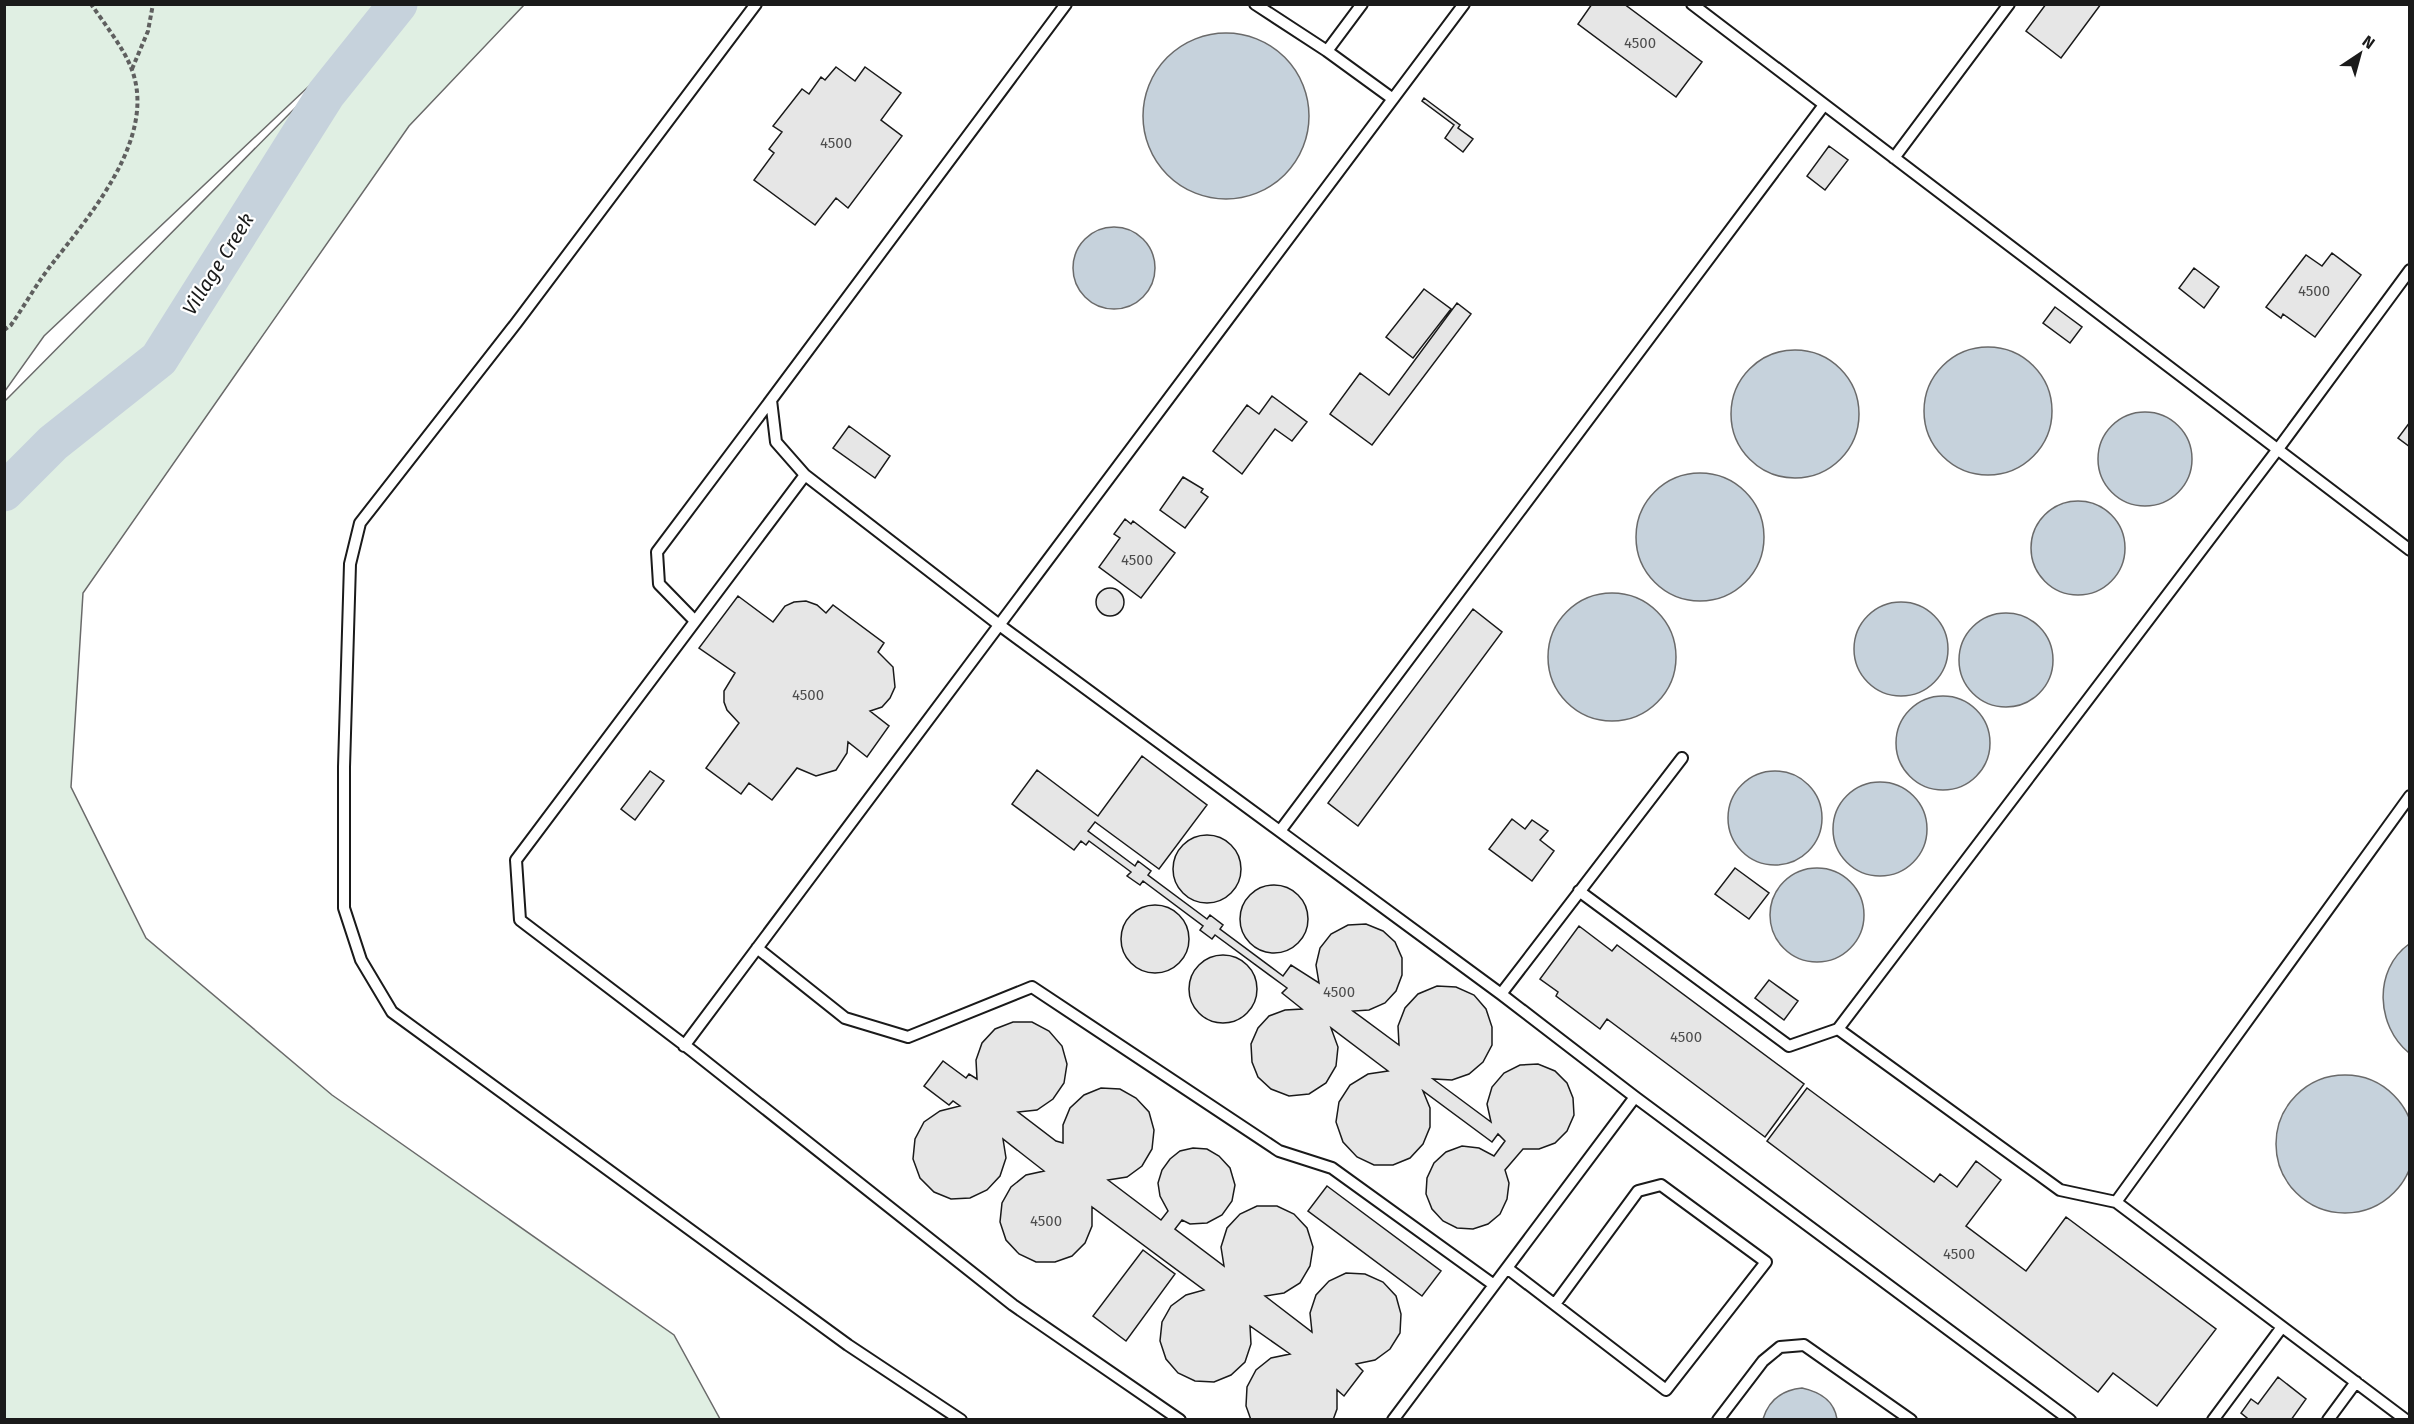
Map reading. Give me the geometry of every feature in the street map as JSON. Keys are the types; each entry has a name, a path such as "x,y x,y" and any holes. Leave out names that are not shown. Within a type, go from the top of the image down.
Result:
{"lane":[{"path":"756,4 517,322 360,524 350,564 344,767 344,908 361,960 392,1012 848,1345 961,1419"},
{"path":"695,621 659,584 657,552 1066,4"},
{"path":"1255,4 1328,51 1393,99"},
{"path":"1328,51 1362,4"},
{"path":"684,1046 1464,4"},
{"path":"1692,4 2409,550"},
{"path":"1894,158 2009,4"},
{"path":"1280,831 1824,105"},
{"path":"1579,891 1789,1046 1838,1029 2278,449 2409,270"},
{"path":"771,400 776,442 806,475 998,624 1501,994 1635,1098 2070,1419"},
{"path":"806,475 516,860 520,920 1013,1305 1179,1419"},
{"path":"1501,994 1682,758"},
{"path":"2116,1202 2409,796"},
{"path":"757,948 846,1018 908,1037 1032,987 1279,1151 1332,1168 1494,1286"},
{"path":"1838,1029 2060,1190 2116,1202 2406,1419"},
{"path":"1393,1419 1635,1098"},
{"path":"1507,1268 1666,1390 1766,1262 1661,1185 1638,1191 1555,1304"},
{"path":"2213,1419 2282,1327"},
{"path":"1718,1419 1763,1361 1780,1347 1804,1345 1911,1419"},
{"path":"2328,1419 2356,1382"}],"path":[{"path":"4,330 11,325 50,266 93,211 134,136 138,100 132,70 91,4"},
{"path":"132,70 148,31 153,4"}],"green space":[{"path":"5,4 395,5 44,336 5,391"},
{"path":"397,5 524,5 409,126 83,593 71,787 146,938 332,1095 674,1335 720,1419 5,1419 5,401"}],"shaded area":[{"path":"1226,33 1258,39 1285,57 1303,84 1309,116 1303,148 1285,175 1258,193 1226,199 1194,193 1167,175 1149,148 1143,116 1149,84 1167,57 1194,39"},
{"path":"1114,227 1130,230 1143,239 1152,252 1155,268 1152,284 1143,297 1130,306 1114,309 1098,306 1085,297 1076,284 1073,268 1076,252 1085,239 1098,230"},
{"path":"1988,347 2012,352 2033,366 2047,387 2052,411 2047,435 2033,456 2012,470 1988,475 1964,470 1943,456 1929,435 1924,411 1929,387 1943,366 1964,352"},
{"path":"1795,350 1819,355 1840,369 1854,390 1859,414 1854,438 1840,459 1819,473 1795,478 1771,473 1750,459 1736,438 1731,414 1736,390 1750,369 1771,355"},
{"path":"2145,412 2163,416 2178,426 2188,441 2192,459 2188,477 2178,492 2163,502 2145,506 2127,502 2112,492 2102,477 2098,459 2102,441 2112,426 2127,416"},
{"path":"1700,473 1724,478 1745,492 1759,513 1764,537 1759,561 1745,582 1724,596 1700,601 1676,596 1655,582 1641,561 1636,537 1641,513 1655,492 1676,478"},
{"path":"2078,501 2096,505 2111,515 2121,530 2125,548 2121,566 2111,581 2096,591 2078,595 2060,591 2045,581 2035,566 2031,548 2035,530 2045,515 2060,505"},
{"path":"1612,593 1636,598 1657,612 1671,633 1676,657 1671,681 1657,702 1636,716 1612,721 1588,716 1567,702 1553,681 1548,657 1553,633 1567,612 1588,598"},
{"path":"1901,602 1919,606 1934,616 1944,631 1948,649 1944,667 1934,682 1919,692 1901,696 1883,692 1868,682 1858,667 1854,649 1858,631 1868,616 1883,606"},
{"path":"2006,613 2024,617 2039,627 2049,642 2053,660 2049,678 2039,693 2024,703 2006,707 1988,703 1973,693 1963,678 1959,660 1963,642 1973,627 1988,617"},
{"path":"1943,696 1961,700 1976,710 1986,725 1990,743 1986,761 1976,776 1961,786 1943,790 1925,786 1910,776 1900,761 1896,743 1900,725 1910,710 1925,700"},
{"path":"1775,771 1793,775 1808,785 1818,800 1822,818 1818,836 1808,851 1793,861 1775,865 1757,861 1742,851 1732,836 1728,818 1732,800 1742,785 1757,775"},
{"path":"1880,782 1898,786 1913,796 1923,811 1927,829 1923,847 1913,862 1898,872 1880,876 1862,872 1847,862 1837,847 1833,829 1837,811 1847,796 1862,786"},
{"path":"1817,868 1835,872 1850,882 1860,897 1864,915 1860,933 1850,948 1835,958 1817,962 1799,958 1784,948 1774,933 1770,915 1774,897 1784,882 1799,872"},
{"path":"2409,944 2409,1053 2398,1042 2390,1028 2383,998 2384,983 2389,968 2397,955"},
{"path":"2345,1075 2371,1081 2383,1087 2393,1096 2402,1106 2408,1118 2414,1144 2408,1170 2402,1182 2393,1192 2383,1201 2371,1207 2345,1213 2319,1207 2307,1201 2297,1192 2288,1182 2282,1170 2276,1144 2282,1118 2288,1106 2297,1096 2307,1087 2319,1081"},
{"path":"1802,1388 1825,1398 1833,1407 1837,1419 1763,1419 1769,1406 1782,1393"}],"building":[{"path":"1592,4 1624,4 1702,62 1676,97 1578,24"},
{"path":"2046,4 2101,4 2061,58 2026,31"},
{"path":"836,67 855,81 865,67 901,93 881,120 902,136 848,208 836,198 815,225 754,180 774,153 769,149 782,132 773,126 802,89 809,94 821,77 825,80"},
{"path":"1424,98 1460,125 1458,128 1473,139 1463,152 1445,138 1454,125 1422,101"},
{"path":"1829,146 1848,160 1825,190 1807,176"},
{"path":"2332,253 2361,275 2315,337 2283,314 2281,318 2266,307 2306,255 2322,266"},
{"path":"2194,268 2219,287 2204,308 2179,288"},
{"path":"1424,289 1451,309 1413,358 1386,337"},
{"path":"1457,303 1471,314 1372,445 1330,414 1360,373 1389,395"},
{"path":"2055,307 2082,327 2070,343 2043,323"},
{"path":"1272,396 1307,422 1292,441 1275,429 1242,474 1213,451 1247,405 1259,414"},
{"path":"2410,422 2410,447 2398,438"},
{"path":"849,426 890,456 875,478 833,448"},
{"path":"1183,477 1203,489 1201,492 1208,497 1185,528 1160,510"},
{"path":"1125,519 1131,524 1133,521 1175,553 1141,598 1099,567 1120,538 1114,534"},
{"path":"1110,588 1120,592 1124,602 1120,612 1110,616 1100,612 1096,602 1100,592"},
{"path":"738,596 773,622 785,606 794,602 806,601 817,605 826,613 833,605 884,643 878,652 893,667 895,687 890,698 882,707 870,711 889,726 867,757 848,742 847,753 836,770 816,776 797,768 772,800 749,783 741,794 706,768 739,723 727,710 724,702 724,691 735,673 699,648"},
{"path":"1473,609 1502,632 1358,826 1328,803"},
{"path":"1142,756 1207,805 1159,869 1095,822 1088,831 1135,866 1138,861 1151,871 1148,875 1207,919 1210,915 1223,925 1220,929 1283,976 1291,965 1319,983 1316,965 1320,948 1331,934 1348,925 1366,924 1383,931 1395,942 1402,958 1402,975 1396,991 1385,1003 1369,1010 1353,1011 1399,1045 1398,1026 1405,1008 1418,994 1437,986 1456,987 1474,995 1486,1009 1492,1027 1492,1045 1483,1062 1469,1074 1452,1080 1433,1079 1491,1122 1487,1104 1492,1087 1504,1073 1520,1065 1538,1064 1555,1071 1567,1083 1573,1098 1574,1115 1567,1131 1555,1143 1539,1149 1523,1149 1505,1170 1509,1183 1507,1199 1500,1214 1488,1224 1473,1229 1457,1228 1443,1221 1432,1209 1426,1194 1427,1178 1434,1163 1446,1152 1462,1146 1479,1148 1494,1156 1505,1141 1498,1134 1492,1142 1423,1091 1430,1108 1430,1127 1423,1144 1410,1158 1393,1165 1374,1165 1357,1157 1343,1142 1336,1122 1339,1102 1350,1085 1368,1074 1388,1071 1331,1028 1338,1047 1336,1066 1326,1083 1309,1094 1289,1096 1271,1089 1258,1077 1252,1062 1251,1044 1258,1028 1269,1016 1285,1010 1302,1009 1282,993 1287,988 1215,935 1212,939 1200,930 1203,926 1143,881 1140,885 1127,876 1131,872 1089,841 1086,845 1081,841 1074,850 1012,804 1037,770 1098,816"},
{"path":"650,771 664,781 635,820 621,809"},
{"path":"1512,819 1525,829 1532,820 1548,831 1540,840 1554,851 1532,881 1489,849"},
{"path":"1214,835 1226,841 1235,850 1241,862 1239,882 1231,893 1214,903 1200,903 1183,893 1175,882 1173,862 1183,845 1194,837"},
{"path":"1735,868 1769,893 1749,919 1715,894"},
{"path":"1281,885 1293,891 1302,900 1308,912 1306,932 1298,943 1281,953 1267,953 1250,943 1242,932 1240,912 1250,895 1261,887"},
{"path":"1148,905 1162,905 1174,910 1184,920 1189,939 1184,958 1174,968 1162,973 1148,973 1136,968 1126,958 1121,946 1121,932 1126,920 1136,910"},
{"path":"1579,926 1612,951 1617,945 1804,1084 1765,1137 1607,1019 1600,1029 1556,996 1558,992 1540,979"},
{"path":"1230,955 1242,961 1251,970 1257,982 1255,1002 1247,1013 1230,1023 1216,1023 1199,1013 1191,1002 1189,982 1199,965 1210,957"},
{"path":"1769,980 1798,1001 1784,1020 1755,998"},
{"path":"1013,1022 1032,1022 1049,1031 1062,1046 1067,1064 1064,1083 1053,1099 1037,1110 1018,1112 1056,1141 1063,1143 1063,1125 1070,1108 1084,1095 1101,1088 1120,1089 1136,1098 1149,1112 1154,1130 1152,1149 1142,1166 1127,1177 1108,1180 1161,1220 1168,1211 1160,1196 1158,1183 1162,1170 1180,1151 1193,1148 1207,1149 1219,1156 1230,1168 1235,1185 1232,1201 1222,1215 1207,1223 1190,1224 1182,1220 1175,1229 1224,1266 1221,1247 1227,1228 1240,1214 1257,1206 1277,1206 1294,1214 1307,1228 1313,1247 1310,1266 1300,1283 1284,1293 1265,1296 1312,1332 1310,1313 1316,1295 1329,1281 1346,1273 1365,1274 1383,1282 1396,1296 1401,1314 1400,1333 1390,1349 1375,1360 1356,1364 1363,1371 1344,1396 1337,1390 1337,1409 1333,1420 1251,1420 1246,1406 1247,1387 1256,1370 1271,1358 1290,1354 1250,1326 1251,1344 1245,1362 1231,1375 1214,1382 1195,1381 1178,1373 1166,1359 1160,1341 1162,1322 1171,1306 1186,1295 1204,1290 1092,1207 1092,1226 1085,1243 1072,1256 1055,1262 1036,1262 1019,1254 1006,1240 1000,1222 1002,1203 1011,1187 1026,1175 1044,1171 1003,1139 1006,1158 1000,1176 987,1190 970,1198 951,1199 934,1192 920,1178 913,1159 915,1139 924,1122 940,1111 960,1106 953,1101 949,1105 924,1086 943,1061 966,1078 969,1074 977,1079 976,1060 982,1043 995,1029"},
{"path":"1807,1088 1934,1182 1940,1174 1957,1187 1976,1161 2001,1180 1966,1226 2026,1271 2066,1217 2216,1329 2157,1406 2113,1373 2098,1392 1767,1141"},
{"path":"1327,1186 1441,1271 1422,1296 1308,1211"},
{"path":"1143,1250 1175,1274 1126,1341 1093,1316"},
{"path":"2278,1377 2306,1399 2291,1420 2246,1420 2247,1418 2241,1413 2251,1399 2258,1404"}],"waterway":[{"name":"Village Creek","path":"4,492 53,443 159,359 326,94 398,4"}]}
